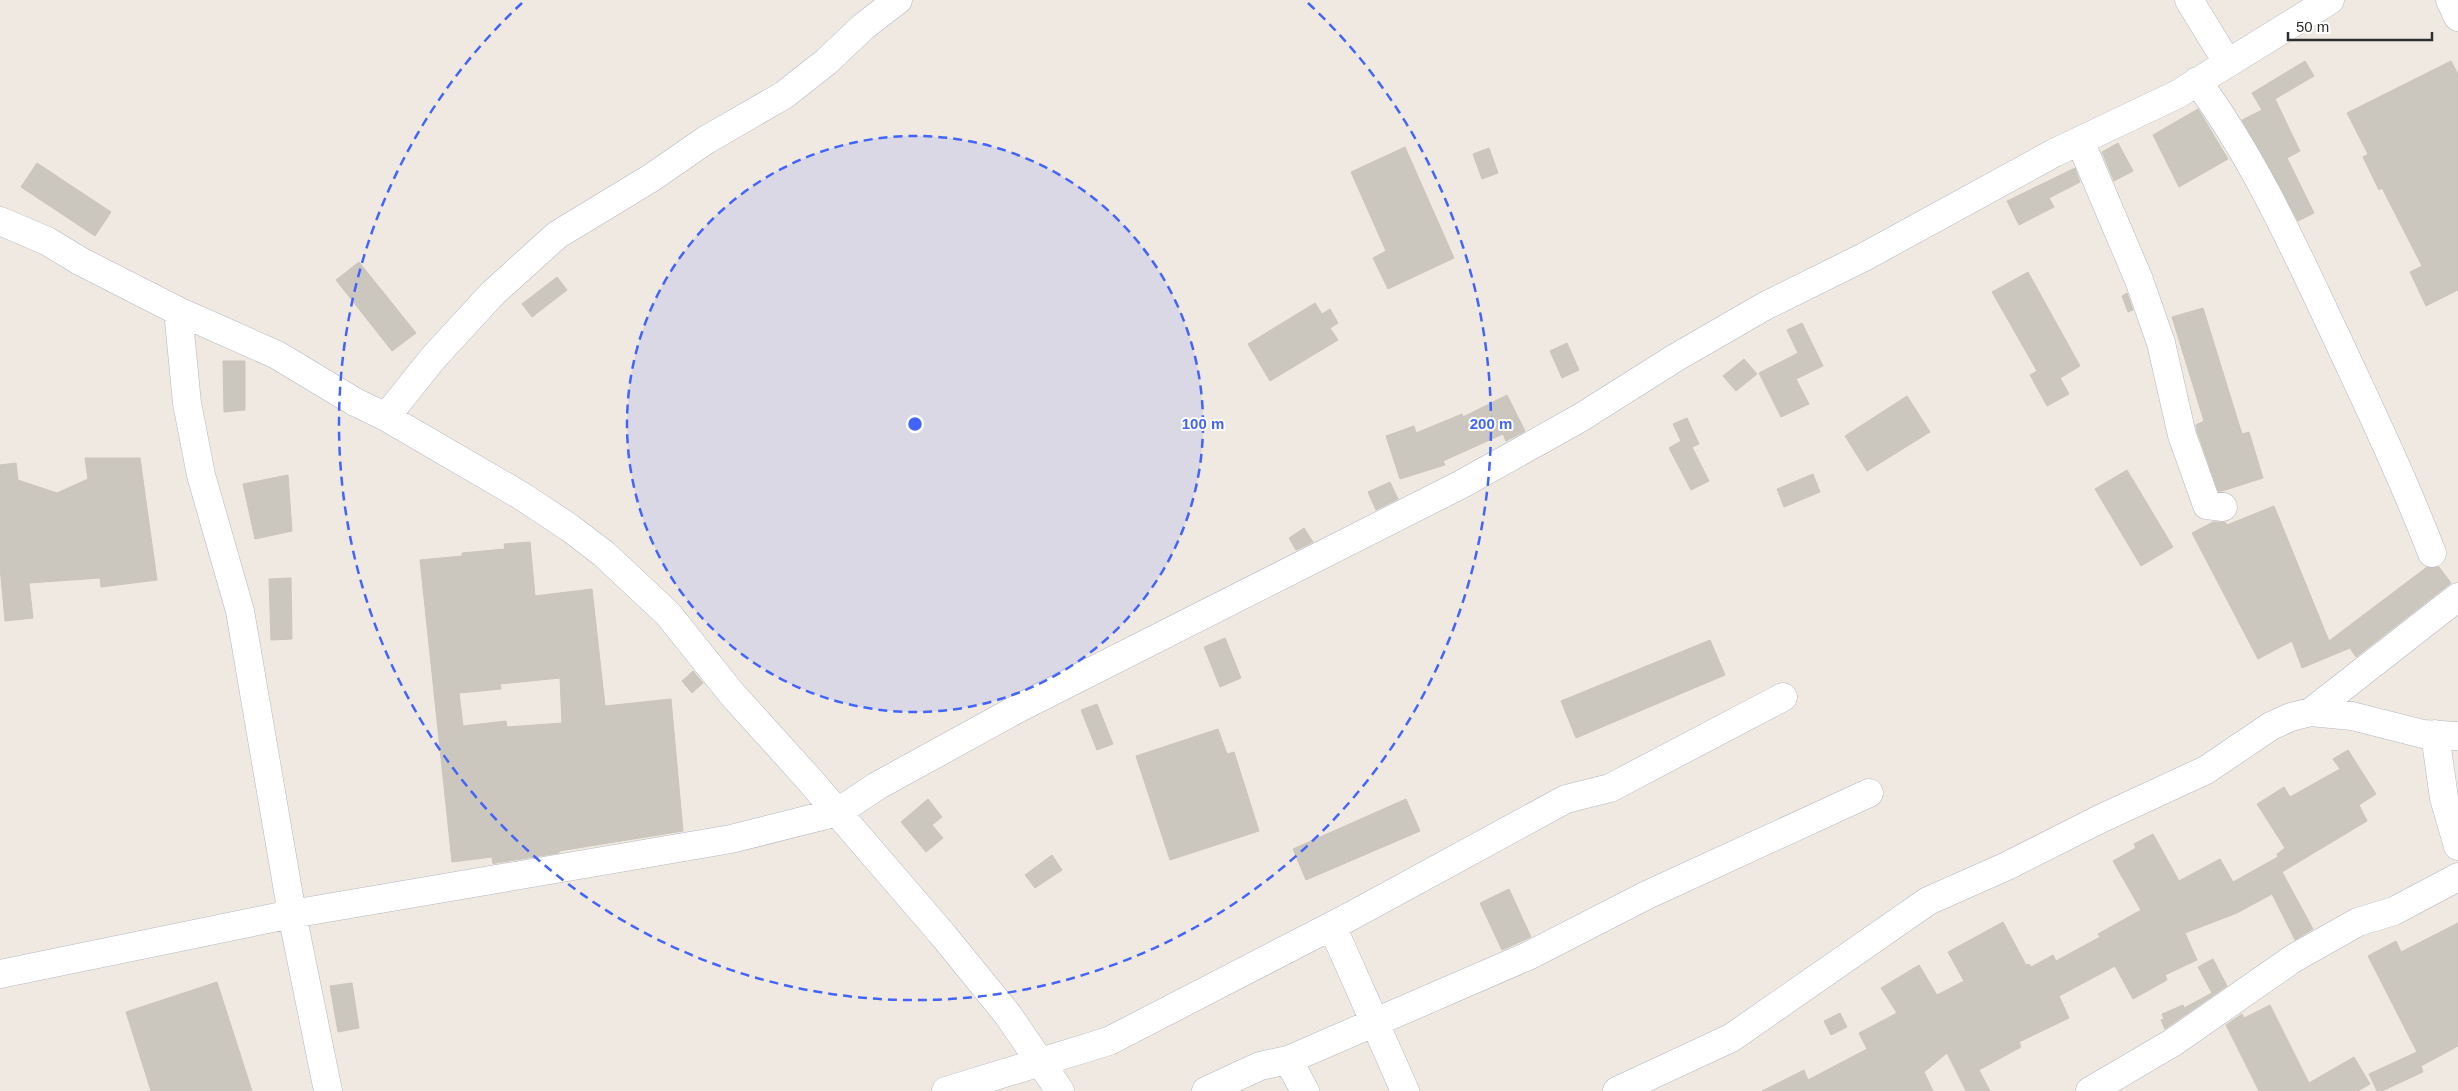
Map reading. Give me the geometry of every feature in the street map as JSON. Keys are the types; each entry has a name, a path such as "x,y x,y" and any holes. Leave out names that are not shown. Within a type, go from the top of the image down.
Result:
{"street":[{"path":"386,417 434,357 493,293 558,235 651,178 706,140 784,95 826,62 864,26 898,0"},
{"path":"2189,0 2228,62"},
{"path":"0,974 292,914 731,839 838,812 877,786 1019,708 1462,484 1580,418 1674,358 1765,306 1864,257 2080,141 2178,94 2330,0"},
{"path":"2450,0 2458,17"},
{"path":"2197,81 2218,109 2249,160 2300,261 2405,483 2432,553"},
{"path":"2080,141 2139,280 2161,343 2182,435 2207,505 2223,507"},
{"path":"0,221 46,241 80,261 178,311 277,355 520,495 570,528 604,554 668,614 732,694 838,812 944,935 1008,1014 1060,1091"},
{"path":"178,311 187,403 201,475 240,611 292,914 328,1091"},
{"path":"2311,712 2458,598"},
{"path":"946,1091 1109,1041 1332,926 1566,799 1610,788 1783,697"},
{"path":"1617,1091 1731,1038 1928,901 2007,866 2100,819 2206,770 2270,726 2291,717 2311,712 2352,716 2423,734 2447,735 2444,798 2458,846"},
{"path":"1206,1091 1260,1066 1288,1060 1528,956 1647,895 1869,793"},
{"path":"2090,1091 2172,1043 2294,958 2358,922 2394,912 2458,877"},
{"path":"1332,926 1405,1091"},
{"path":"1288,1060 1305,1091"}],"building":[{"path":"2305,61 2314,76 2275,99 2300,151 2287,158 2314,213 2298,221 2242,120 2262,110 2252,93"},
{"path":"2451,61 2458,74 2458,290 2426,306 2410,272 2422,266 2382,188 2379,190 2363,157 2368,154 2347,113"},
{"path":"2198,109 2228,159 2179,187 2153,135"},
{"path":"2118,143 2133,171 2114,181 2102,152"},
{"path":"1405,147 1454,258 1388,289 1373,258 1386,251 1351,172"},
{"path":"1489,148 1498,173 1482,179 1473,154"},
{"path":"37,163 111,212 95,236 21,187"},
{"path":"2075,168 2080,182 2049,198 2054,207 2019,225 2007,201"},
{"path":"359,262 416,333 392,351 336,280"},
{"path":"2028,272 2080,366 2060,378 2069,394 2047,406 2030,375 2037,371 1992,292"},
{"path":"557,277 567,290 532,317 522,304"},
{"path":"2127,293 2133,310 2128,312 2122,296"},
{"path":"1315,303 1322,314 1330,309 1338,323 1330,328 1338,340 1270,381 1248,344"},
{"path":"2203,308 2242,434 2249,432 2263,478 2222,491 2218,491 2197,431 2196,425 2204,421 2172,317"},
{"path":"1802,323 1823,366 1796,379 1809,404 1781,417 1759,373 1798,353 1787,330"},
{"path":"1567,343 1579,370 1562,378 1550,351"},
{"path":"1744,359 1757,374 1736,391 1723,376"},
{"path":"223,361 245,361 245,410 224,412"},
{"path":"1507,395 1525,431 1506,441 1503,434 1443,461 1445,465 1400,479 1386,436 1414,426 1416,433 1462,414 1463,417"},
{"path":"1907,396 1930,432 1867,471 1845,436"},
{"path":"1687,418 1699,444 1692,447 1709,481 1691,490 1669,448 1681,441 1673,424"},
{"path":"85,458 140,458 157,580 101,587 100,578 29,583 33,618 5,621 0,567 0,465 16,463 18,480 57,493 88,479"},
{"path":"2127,470 2173,547 2141,566 2095,489"},
{"path":"1813,474 1820,492 1784,507 1777,489"},
{"path":"288,475 292,531 255,539 243,484"},
{"path":"1390,482 1398,499 1376,510 1368,492"},
{"path":"2274,506 2329,641 2427,567 2439,567 2451,583 2356,657 2350,648 2302,668 2292,641 2258,659 2192,533 2213,522 2225,522 2227,525"},
{"path":"1304,528 1313,542 1296,550 1289,538"},
{"path":"530,542 535,596 592,589 605,706 671,699 683,831 559,851 559,853 493,864 492,857 452,862 420,560 462,556 462,553 505,549 504,544","holes":["560,678 562,723 507,727 506,721 463,726 459,693 501,689 500,684"]},
{"path":"291,578 292,639 271,640 269,579"},
{"path":"1225,638 1241,678 1220,687 1204,647"},
{"path":"1710,640 1725,675 1576,738 1561,701"},
{"path":"693,671 703,683 692,693 682,681"},
{"path":"1097,704 1113,744 1097,750 1081,710"},
{"path":"1218,729 1227,754 1234,752 1259,831 1170,860 1136,756"},
{"path":"2348,750 2376,794 2359,805 2367,821 2282,872 2313,929 2295,940 2272,894 2237,913 2185,933 2197,960 2165,975 2167,980 2133,999 2115,966 2059,996 2069,1018 2019,1042 2021,1047 1979,1070 1990,1091 1966,1091 1947,1053 1924,1072 1933,1091 1762,1091 1804,1070 1808,1080 1867,1049 1859,1033 1897,1013 1881,988 1919,965 1937,995 1964,981 1948,952 2003,922 2026,965 2029,964 2031,967 2053,955 2056,961 2100,937 2098,934 2141,910 2113,861 2136,848 2134,844 2153,834 2179,881 2220,859 2233,882 2278,857 2277,854 2285,848 2257,804 2284,787 2290,797 2340,769 2333,759"},
{"path":"928,799 942,817 932,825 943,838 926,852 901,822"},
{"path":"1406,799 1420,831 1306,880 1293,849"},
{"path":"1052,855 1062,870 1035,888 1025,875"},
{"path":"1509,889 1531,937 1502,950 1480,903"},
{"path":"2458,923 2458,1046 2421,1066 2423,1072 2382,1091 2377,1091 2369,1074 2417,1052 2368,956 2396,941 2401,952"},
{"path":"2213,959 2227,986 2165,1029 2161,1020 2164,1019 2162,1014 2183,1005 2184,1008 2212,993 2198,967"},
{"path":"217,982 252,1091 151,1091 126,1012"},
{"path":"352,983 359,1028 338,1032 330,986"},
{"path":"2270,1005 2309,1083 2354,1057 2370,1084 2358,1091 2259,1091 2226,1025 2242,1014 2244,1018"},
{"path":"1840,1013 1847,1027 1831,1035 1824,1021"}]}
